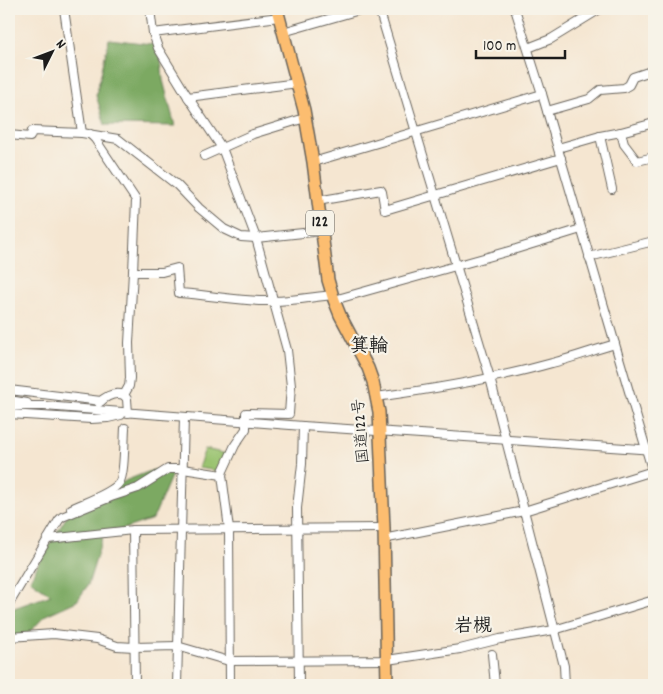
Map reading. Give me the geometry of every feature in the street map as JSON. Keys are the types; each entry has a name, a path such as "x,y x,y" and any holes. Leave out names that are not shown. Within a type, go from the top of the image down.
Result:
{"highway":[{"name":"国道122号","path":"278,13 298,83 305,118 313,162 328,280 333,298 347,329 368,368 379,412 387,685"}],"street":[{"path":"64,9 86,133 95,139 136,200 129,343 130,378 124,395"},
{"path":"150,9 153,33 158,48 222,148 256,238 288,350 291,386 289,414 246,413 246,429 235,445 222,475 229,529 230,685"},
{"path":"283,32 363,9"},
{"path":"379,9 490,378 564,666 565,685"},
{"path":"48,539 133,530 298,528 384,534 524,511 654,474 650,450 614,344 516,9"},
{"path":"528,48 551,39 600,9"},
{"path":"153,33 278,13"},
{"path":"547,111 589,99 600,90 624,88 629,85 633,78 654,70"},
{"path":"188,97 298,83"},
{"path":"313,162 542,94"},
{"path":"204,156 253,134 305,118"},
{"path":"558,148 654,123"},
{"path":"9,135 30,137 32,131 86,133 118,139 177,185 199,208 224,229 241,237 256,238 322,231"},
{"path":"621,132 624,144 637,162 654,157"},
{"path":"600,136 612,189"},
{"path":"317,201 381,190 385,210 561,158"},
{"path":"133,272 162,272 177,268 179,293 214,296 225,299 273,301 333,298 456,266 581,229"},
{"path":"589,257 654,241"},
{"path":"376,397 490,378 553,363 614,344"},
{"path":"9,390 101,400"},
{"path":"94,411 101,400 111,395 124,395"},
{"path":"124,395 127,400 128,413"},
{"path":"9,400 94,411 650,450"},
{"path":"9,406 44,406"},
{"path":"9,414 91,419 108,418 128,413"},
{"path":"177,685 184,417"},
{"path":"299,685 297,508 302,464 303,426"},
{"path":"9,604 67,511 112,490 119,483 122,475 125,428"},
{"path":"62,517 138,488 168,470 183,469 222,475"},
{"path":"133,530 134,685"},
{"path":"9,637 54,634 97,639 116,646 177,646 229,661 386,660 460,649 500,639 554,630 654,600"},
{"path":"492,654 495,685"}],"green space":[{"path":"109,39 160,45 163,80 175,126 105,125 96,95"},
{"path":"205,449 227,454 218,471 198,468"},
{"path":"153,470 173,472 153,519 103,536 88,585 77,601 46,615 21,641 9,640 9,616 14,608 51,595 30,580 42,556 69,513 127,480"}],"district":[{"name":"箕輪","path":"369,347"},
{"name":"岩槻","path":"473,627"}]}
